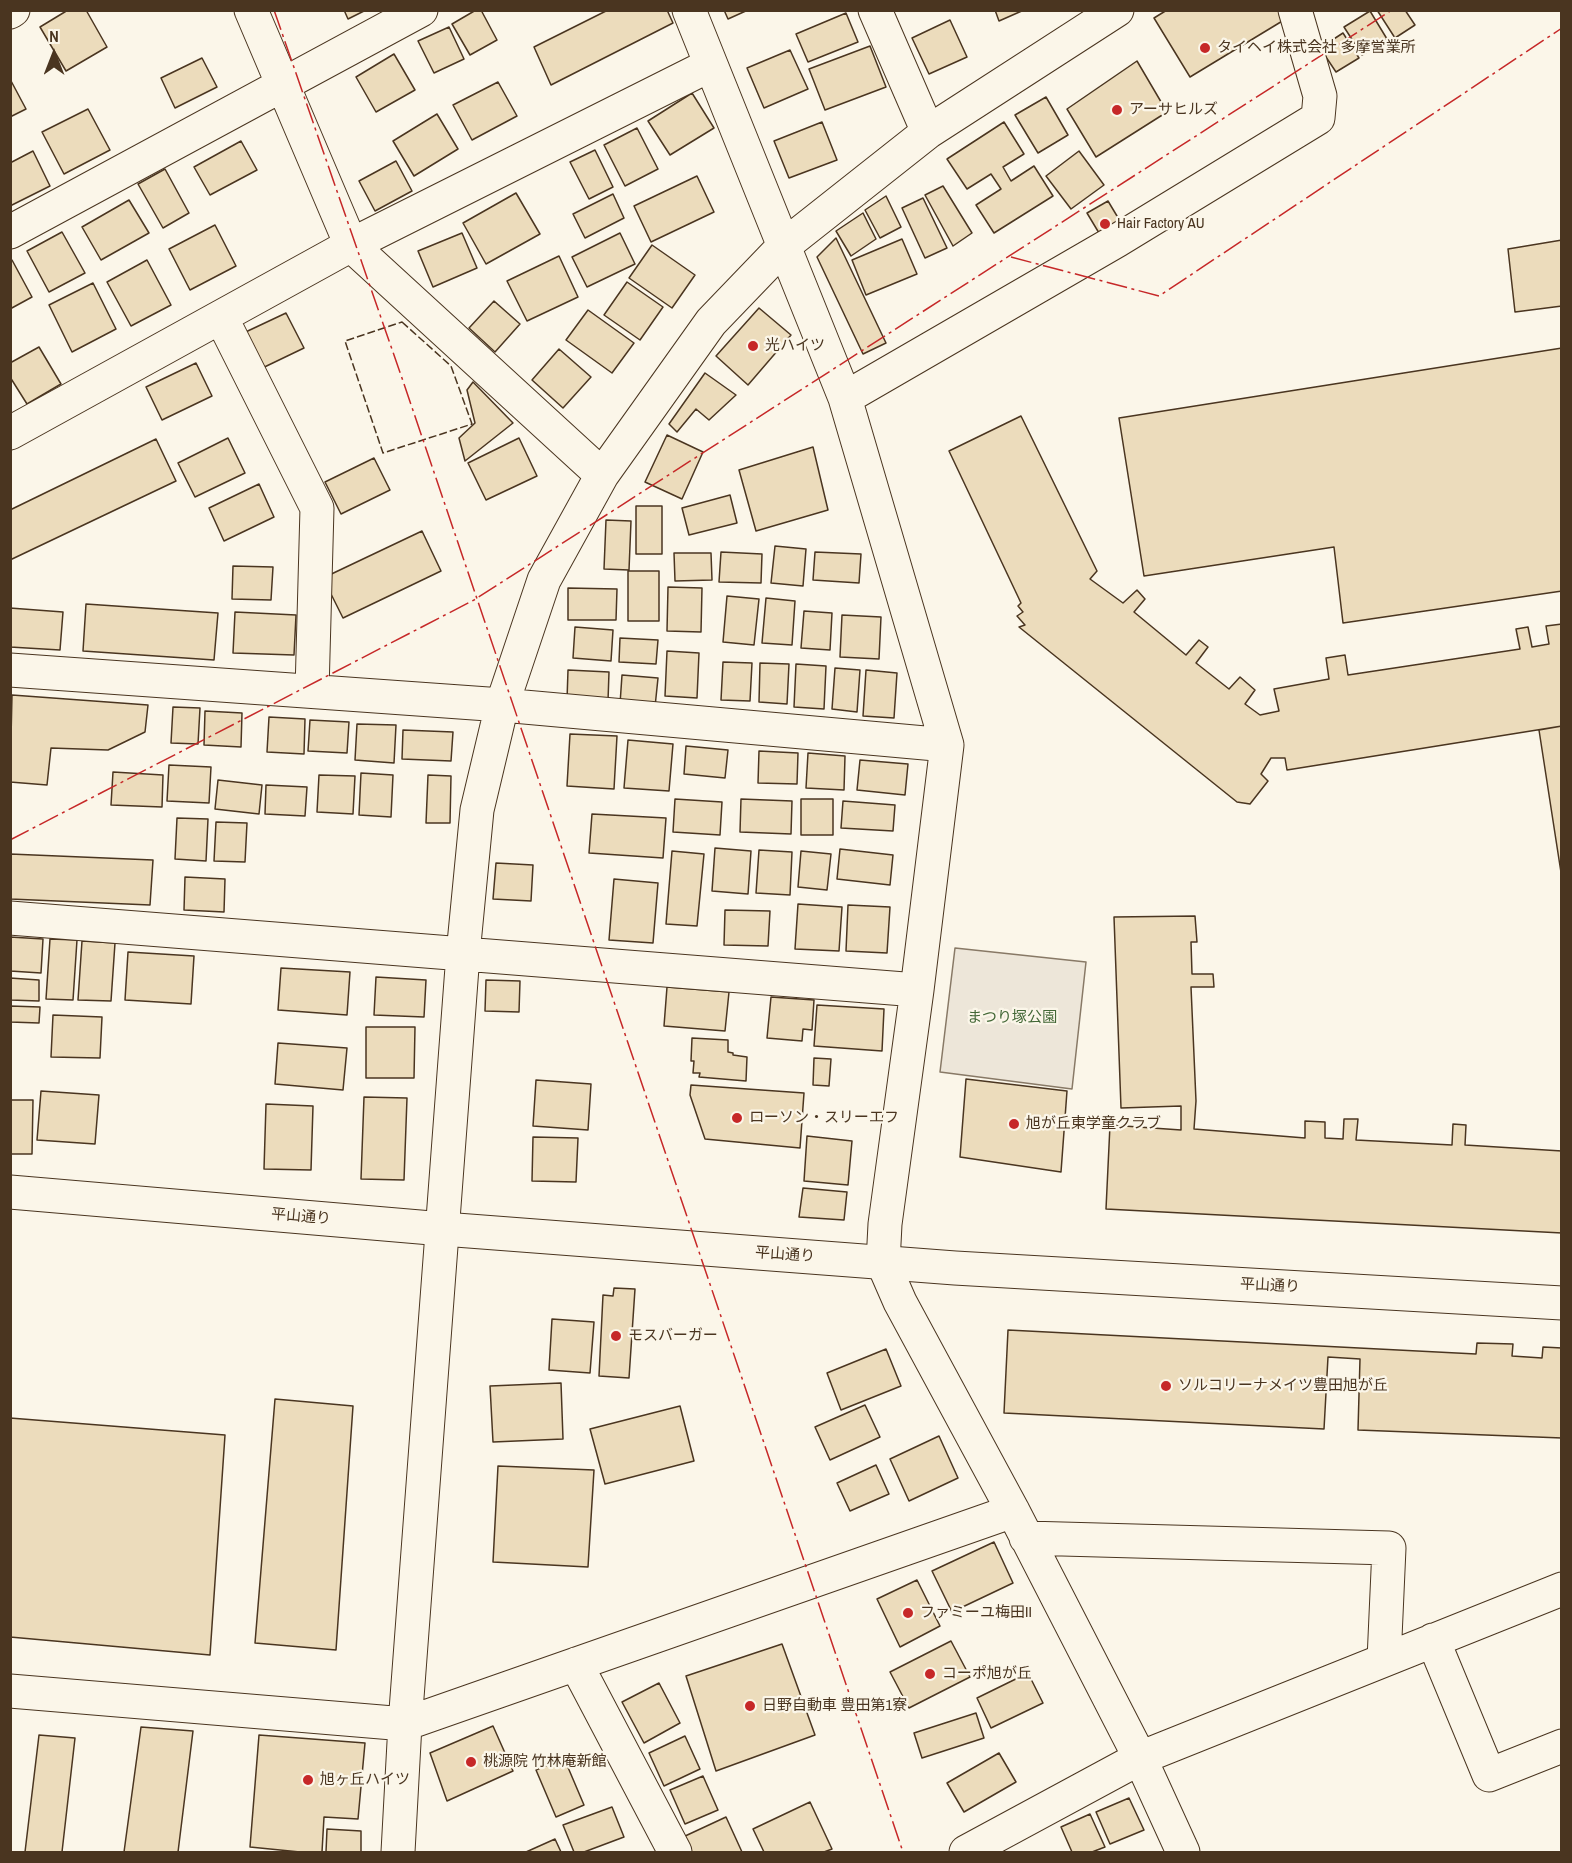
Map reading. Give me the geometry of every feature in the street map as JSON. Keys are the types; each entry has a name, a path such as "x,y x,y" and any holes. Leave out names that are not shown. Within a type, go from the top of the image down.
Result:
{"street":[{"path":"251,10 351,245 602,475"},
{"path":"10,232 421,10"},
{"path":"689,10 845,398 947,745 885,1224 883,1263 900,1302 1020,1524 1140,1758 1183,1852"},
{"path":"875,10 928,132"},
{"path":"398,1852 405,1724 463,954 477,810 502,705 544,580 602,475 711,322 785,245 928,132 1117,10"},
{"path":"845,398 1118,240 1318,118 1320,96 1295,10"},
{"path":"10,433 351,245 710,65"},
{"path":"221,317 317,508 312,691"},
{"path":"10,670 502,705 947,745"},
{"path":"10,918 917,990"},
{"name":"平山通り","path":"10,1192 883,1263 1562,1304"},
{"path":"10,1691 405,1724 576,1664 1020,1524 1389,1548 1384,1660"},
{"path":"966,1852 1140,1758 1562,1589"},
{"path":"1433,1640 1489,1775 1562,1746"},
{"path":"576,1664 675,1852"}],"green space":[{"name":"まつり塚公園","path":"955,948 1086,962 1072,1089 940,1072"}],"building":[{"path":"68,10 86,10 107,47 66,71 40,27"},
{"path":"344,10 366,10 348,19"},
{"path":"476,10 481,10 497,40 470,55 452,24"},
{"path":"608,10 667,10 673,23 551,85 534,47"},
{"path":"724,10 748,10 728,19"},
{"path":"995,10 1024,10 999,21"},
{"name":"タイヘイ株式会社 多摩営業所","path":"1167,10 1279,10 1284,20 1190,77 1154,18"},
{"path":"1377,10 1405,10 1415,25 1395,38"},
{"path":"1370,11 1387,39 1362,55 1344,27"},
{"path":"846,13 858,42 808,62 796,34"},
{"path":"950,20 967,57 929,74 912,38"},
{"path":"449,27 464,59 434,73 418,41"},
{"path":"1343,33 1359,58 1336,72 1320,48"},
{"path":"870,46 886,87 825,110 809,69"},
{"path":"790,50 808,89 764,108 747,68"},
{"path":"394,54 415,90 376,112 356,77"},
{"path":"202,58 217,87 175,108 161,78"},
{"name":"アーサヒルズ","path":"1137,61 1167,112 1096,157 1067,109"},
{"path":"10,79 26,109 10,117"},
{"path":"498,82 517,116 472,140 453,105"},
{"path":"692,93 714,128 670,155 648,121"},
{"path":"1046,97 1068,135 1038,153 1015,115"},
{"path":"88,109 110,150 64,174 42,132"},
{"path":"437,114 458,149 414,176 393,141"},
{"path":"822,122 837,160 789,178 774,141"},
{"path":"1004,122 1024,154 1003,167 1011,181 1034,166 1053,196 994,233 976,205 1001,189 991,174 967,189 947,159"},
{"path":"637,128 658,169 625,186 604,145"},
{"path":"241,141 257,170 210,195 194,167"},
{"path":"595,150 613,187 589,199 570,162"},
{"path":"33,151 50,186 10,206 10,163"},
{"path":"1079,151 1104,185 1071,209 1046,176"},
{"path":"396,161 412,191 375,211 359,181"},
{"path":"165,169 189,213 163,228 138,184"},
{"path":"697,176 714,212 651,242 634,206"},
{"path":"943,186 972,233 953,246 925,195"},
{"path":"516,193 540,234 486,264 463,223"},
{"path":"613,194 624,218 585,238 573,214"},
{"path":"886,196 901,227 880,238 865,210"},
{"path":"923,198 947,248 925,258 902,208"},
{"path":"129,200 149,233 101,260 82,227"},
{"path":"1108,201 1120,221 1099,233 1087,213"},
{"path":"863,213 876,239 851,256 836,231"},
{"path":"215,225 236,266 190,290 169,249"},
{"path":"62,232 85,273 49,292 27,251"},
{"path":"462,233 477,268 433,287 418,251"},
{"path":"620,233 635,264 587,287 572,257"},
{"path":"836,238 886,343 863,354 817,257"},
{"path":"902,239 917,274 866,295 852,260"},
{"path":"1562,240 1562,306 1515,312 1508,249"},
{"path":"652,245 695,275 672,308 629,278"},
{"path":"559,256 578,297 527,321 507,281"},
{"path":"12,260 32,297 10,309 10,261"},
{"path":"147,260 171,305 131,326 107,282"},
{"path":"627,282 663,307 640,340 604,315"},
{"path":"93,283 116,329 72,352 49,305"},
{"path":"494,301 520,324 495,352 469,328"},
{"name":"光ハイツ","path":"759,308 791,335 748,385 716,356"},
{"path":"588,310 634,343 612,373 566,340"},
{"path":"286,313 304,348 252,373 235,337"},
{"path":"39,347 61,384 27,404 10,377 10,363"},
{"path":"1562,348 1562,591 1343,623 1334,547 1144,576 1119,418"},
{"path":"559,349 591,377 563,408 532,380"},
{"path":"196,363 212,396 162,420 146,387"},
{"path":"705,373 736,395 709,420 696,409 677,432 669,424"},
{"path":"473,382 513,423 465,461 459,438 475,423 467,390"},
{"path":"1021,416 1097,571 1090,579 1123,603 1137,590 1145,599 1134,612 1186,655 1199,640 1208,647 1196,663 1229,689 1240,677 1255,690 1245,704 1260,715 1279,711 1274,689 1329,679 1326,658 1345,655 1348,675 1520,649 1516,629 1528,627 1532,647 1549,644 1546,626 1562,624 1562,726 1287,770 1285,758 1271,758 1261,774 1268,781 1250,804 1237,802 1019,627 1025,625 1017,616 1023,612 1018,606 1021,603 949,451"},
{"path":"667,435 703,452 682,499 645,482"},
{"path":"228,438 245,473 195,497 178,463"},
{"path":"519,438 537,476 486,500 468,463"},
{"path":"156,439 176,481 10,560 10,510"},
{"path":"813,447 828,510 756,531 739,470"},
{"path":"374,458 390,490 341,514 325,482"},
{"path":"259,484 274,517 224,541 209,508"},
{"path":"730,495 737,523 689,535 682,508"},
{"path":"636,506 662,506 662,554 636,554"},
{"path":"606,520 631,521 629,570 604,569"},
{"path":"422,531 441,571 343,618 323,578"},
{"path":"775,546 806,549 803,586 771,583"},
{"path":"721,552 762,554 761,583 719,582"},
{"path":"815,552 861,554 859,583 813,580"},
{"path":"674,553 711,553 712,580 675,581"},
{"path":"233,566 273,567 271,600 232,599"},
{"path":"628,571 659,571 659,621 628,621"},
{"path":"668,587 702,588 701,632 667,631"},
{"path":"568,588 617,589 616,620 568,620"},
{"path":"727,596 759,599 754,645 723,642"},
{"path":"766,598 795,601 792,645 762,643"},
{"path":"86,604 218,613 214,660 83,651"},
{"path":"10,608 63,612 60,650 10,647"},
{"path":"804,611 832,613 830,650 801,648"},
{"path":"235,612 296,615 294,655 233,653"},
{"path":"842,615 881,617 879,659 840,657"},
{"path":"575,627 613,630 611,661 573,658"},
{"path":"620,638 658,640 656,664 619,662"},
{"path":"667,651 699,653 697,698 665,696"},
{"path":"723,662 752,663 750,701 721,700"},
{"path":"760,663 789,664 787,704 759,702"},
{"path":"796,664 826,666 824,709 794,707"},
{"path":"835,668 860,670 857,712 832,709"},
{"path":"568,670 609,672 608,701 567,700"},
{"path":"866,670 897,673 894,718 863,716"},
{"path":"622,675 658,678 655,707 620,704"},
{"path":"12,695 148,705 145,732 108,750 51,748 47,785 10,782"},
{"path":"173,707 200,708 198,744 171,743"},
{"path":"205,711 242,713 241,747 204,745"},
{"path":"269,717 305,719 304,754 267,752"},
{"path":"310,720 349,722 347,753 308,751"},
{"path":"357,724 396,725 394,763 355,760"},
{"path":"1562,726 1562,879 1539,730"},
{"path":"403,730 453,732 451,761 402,759"},
{"path":"570,734 617,736 614,789 567,786"},
{"path":"628,740 673,744 669,791 624,788"},
{"path":"686,746 728,750 725,778 684,774"},
{"path":"759,751 798,753 797,784 758,783"},
{"path":"808,753 845,756 844,790 806,788"},
{"path":"860,760 908,764 905,795 857,790"},
{"path":"169,765 211,767 209,803 167,801"},
{"path":"113,772 163,775 162,807 111,805"},
{"path":"361,773 393,775 391,817 359,815"},
{"path":"319,775 355,776 353,814 317,812"},
{"path":"428,775 451,776 450,823 426,823"},
{"path":"218,780 262,785 259,814 215,809"},
{"path":"266,785 307,787 305,816 265,814"},
{"path":"675,799 722,802 720,835 673,832"},
{"path":"741,799 792,801 791,834 740,832"},
{"path":"801,799 833,799 833,835 801,835"},
{"path":"843,801 895,805 893,831 841,828"},
{"path":"592,814 666,818 663,858 589,853"},
{"path":"177,818 208,819 206,861 175,859"},
{"path":"216,822 247,823 245,862 214,861"},
{"path":"715,848 751,851 748,894 712,891"},
{"path":"840,849 893,855 890,885 837,879"},
{"path":"759,850 792,852 790,895 756,893"},
{"path":"672,851 704,854 697,926 666,924"},
{"path":"801,851 831,854 827,890 798,887"},
{"path":"10,854 153,860 150,905 10,899"},
{"path":"496,863 533,865 531,901 493,899"},
{"path":"185,877 225,879 224,912 184,910"},
{"path":"614,879 658,883 653,943 609,940"},
{"path":"798,904 842,907 839,951 795,949"},
{"path":"848,905 890,907 887,953 846,951"},
{"path":"725,910 770,911 768,946 724,945"},
{"path":"1195,916 1197,942 1191,942 1192,974 1213,974 1214,987 1191,987 1196,1101 1194,1129 1305,1138 1305,1121 1325,1122 1325,1138 1343,1139 1344,1119 1358,1119 1356,1140 1452,1145 1453,1124 1466,1125 1465,1145 1562,1151 1562,1233 1106,1209 1110,1125 1181,1130 1181,1106 1121,1108 1114,917"},
{"path":"10,937 43,939 41,973 10,971"},
{"path":"50,939 77,940 73,1000 46,999"},
{"path":"82,941 115,943 111,1001 78,1000"},
{"path":"128,952 194,956 191,1004 125,1000"},
{"path":"281,968 350,972 347,1015 278,1010"},
{"path":"376,977 426,980 424,1017 374,1015"},
{"path":"10,978 39,980 39,1001 10,1000"},
{"path":"486,980 520,981 519,1012 485,1011"},
{"path":"667,987 729,992 725,1031 664,1026"},
{"path":"771,997 814,1000 812,1030 803,1029 802,1041 767,1038"},
{"path":"817,1005 884,1009 882,1051 814,1046"},
{"path":"10,1006 40,1007 39,1023 10,1022"},
{"path":"53,1015 102,1017 100,1058 51,1057"},
{"path":"366,1027 415,1027 414,1078 366,1078"},
{"path":"692,1038 728,1040 728,1052 747,1057 746,1081 699,1077 700,1073 693,1073"},
{"path":"278,1043 347,1048 343,1090 275,1084"},
{"path":"814,1058 831,1059 829,1086 813,1085"},
{"name":"旭が丘東学童クラブ","path":"966,1079 1067,1091 1061,1172 960,1157"},
{"path":"536,1080 591,1084 588,1130 533,1126"},
{"path":"691,1085 804,1093 800,1148 705,1139 690,1095"},
{"path":"41,1091 99,1095 95,1144 37,1140"},
{"path":"364,1097 407,1098 404,1180 361,1179"},
{"path":"10,1100 33,1100 32,1154 10,1154"},
{"path":"266,1104 313,1106 311,1170 264,1169"},
{"path":"807,1136 852,1141 848,1185 804,1181"},
{"path":"533,1137 578,1138 576,1182 532,1181"},
{"path":"803,1188 847,1192 844,1220 799,1217"},
{"name":"モスバーガー","path":"614,1288 635,1289 629,1378 599,1376 603,1295 613,1296"},
{"path":"552,1319 594,1322 590,1373 549,1370"},
{"name":"ソルコリーナメイツ豊田旭が丘","path":"1008,1330 1476,1354 1477,1343 1513,1344 1512,1356 1542,1358 1543,1347 1562,1348 1562,1438 1358,1430 1360,1359 1328,1357 1324,1429 1004,1413"},
{"path":"886,1349 901,1386 841,1410 827,1373"},
{"path":"561,1383 563,1439 493,1442 490,1386"},
{"path":"275,1399 353,1406 336,1650 255,1643"},
{"path":"865,1405 880,1437 830,1460 815,1427"},
{"path":"680,1406 694,1461 605,1484 590,1429"},
{"path":"10,1418 225,1435 210,1655 10,1637"},
{"path":"939,1436 958,1478 909,1501 890,1459"},
{"path":"876,1465 889,1494 850,1511 837,1483"},
{"path":"498,1466 594,1470 588,1567 493,1562"},
{"path":"994,1542 1013,1583 952,1612 932,1571"},
{"name":"ファミーユ梅田II","path":"917,1580 940,1626 900,1647 877,1599"},
{"name":"コーポ旭が丘","path":"951,1641 970,1677 909,1708 890,1672"},
{"name":"日野自動車 豊田第1寮","path":"782,1644 815,1735 716,1771 686,1676"},
{"path":"1028,1673 1043,1703 991,1728 977,1698"},
{"path":"659,1683 680,1723 644,1743 622,1702"},
{"path":"976,1713 984,1738 922,1758 914,1733"},
{"name":"桃源院 竹林庵新館","path":"493,1726 513,1771 447,1801 430,1753"},
{"path":"141,1727 193,1731 178,1852 124,1852"},
{"path":"39,1735 75,1738 62,1852 25,1852"},
{"name":"旭ヶ丘ハイツ","path":"259,1735 365,1743 358,1819 324,1817 322,1852 250,1847"},
{"path":"685,1736 700,1769 664,1786 649,1753"},
{"path":"999,1753 1016,1782 964,1812 947,1783"},
{"path":"564,1758 584,1805 556,1817 536,1770"},
{"path":"703,1776 718,1810 685,1824 670,1790"},
{"path":"1129,1798 1144,1830 1110,1844 1096,1812"},
{"path":"810,1802 832,1849 824,1852 764,1852 753,1829"},
{"path":"612,1807 624,1837 584,1852 574,1852 563,1825"},
{"path":"1090,1814 1105,1847 1092,1852 1072,1852 1061,1827"},
{"path":"726,1817 742,1852 690,1852 683,1837"},
{"path":"327,1829 361,1831 361,1852 326,1852"},
{"path":"555,1839 561,1852 526,1852"}],"fence":[{"path":"402,322 451,366 472,424 383,453 345,341 402,322"}],"power":[{"path":"274,10 403,381 903,1852"},
{"path":"10,840 474,600 1392,10"},
{"path":"1011,257 1159,296 1562,28"}],"place":[{"name":"タイヘイ株式会社 多摩営業所","path":"1205,48"},
{"name":"アーサヒルズ","path":"1117,110"},
{"name":"Hair Factory AU","path":"1105,224"},
{"name":"光ハイツ","path":"753,346"},
{"name":"ローソン・スリーエフ","path":"737,1118"},
{"name":"旭が丘東学童クラブ","path":"1014,1124"},
{"name":"モスバーガー","path":"616,1336"},
{"name":"ソルコリーナメイツ豊田旭が丘","path":"1166,1386"},
{"name":"ファミーユ梅田II","path":"908,1613"},
{"name":"コーポ旭が丘","path":"930,1674"},
{"name":"日野自動車 豊田第1寮","path":"750,1706"},
{"name":"桃源院 竹林庵新館","path":"471,1762"},
{"name":"旭ヶ丘ハイツ","path":"308,1780"}]}
